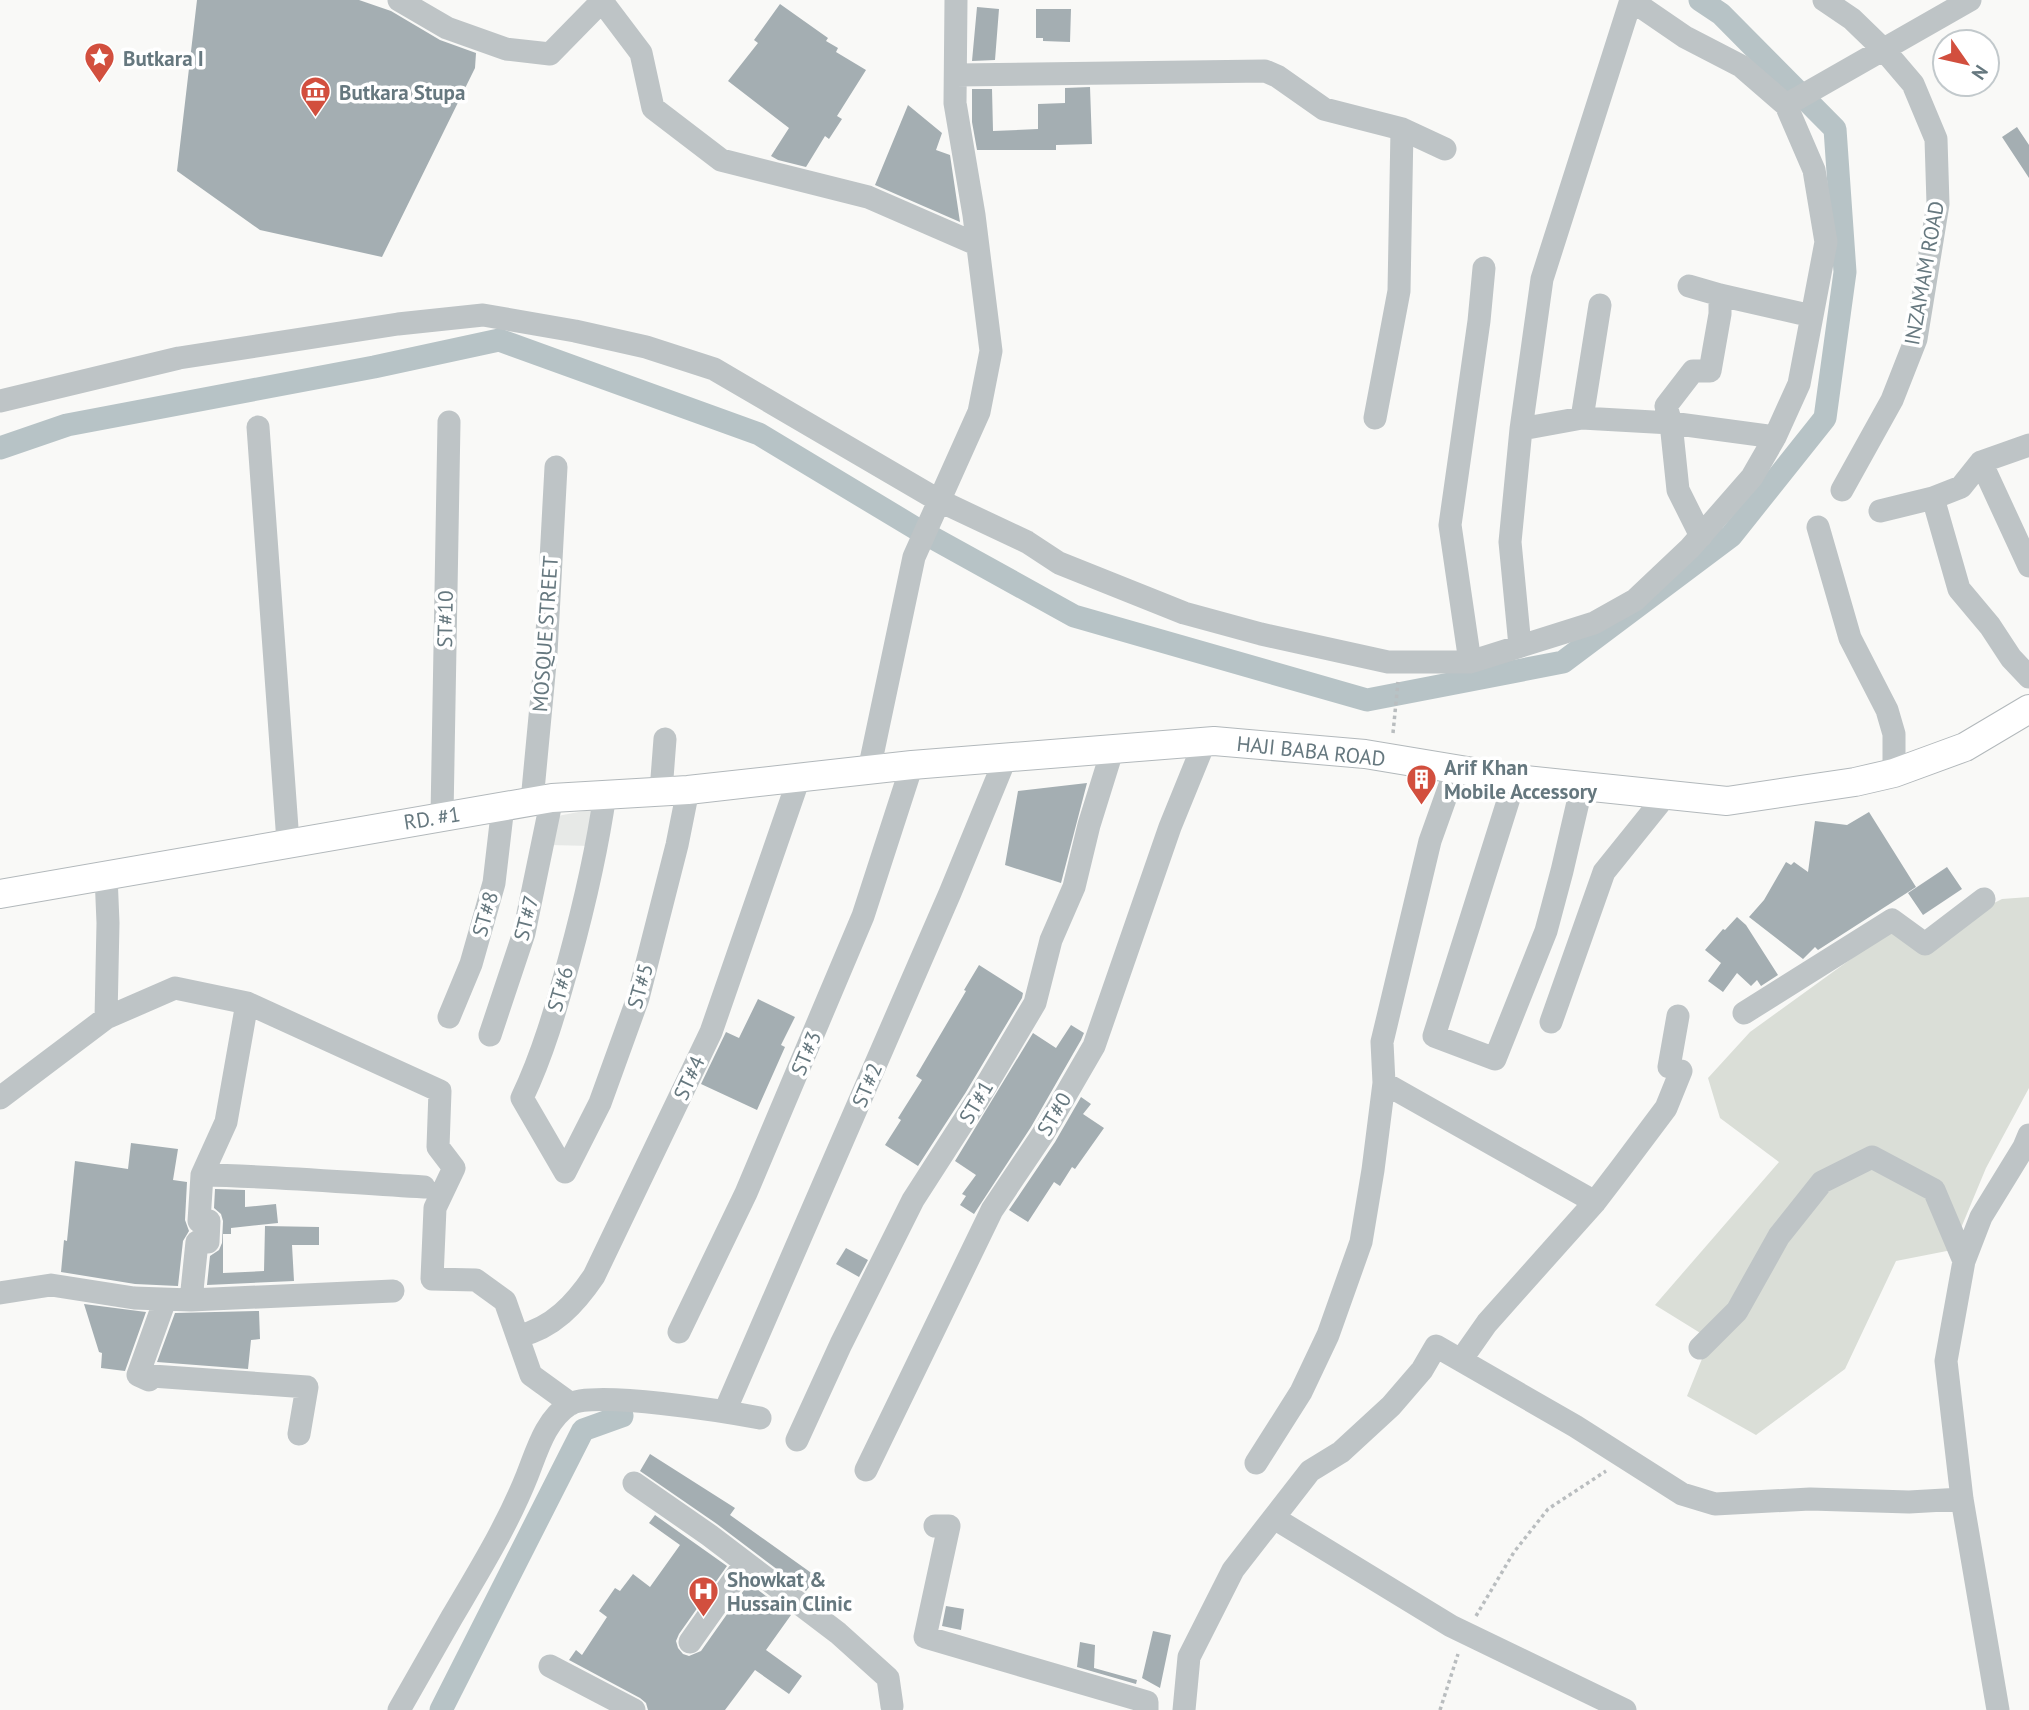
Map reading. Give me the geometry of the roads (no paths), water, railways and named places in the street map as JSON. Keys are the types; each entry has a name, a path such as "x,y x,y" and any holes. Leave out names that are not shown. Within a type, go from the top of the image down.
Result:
{"main road":[{"name":"HAJI BABA ROAD","path":"869,770 1205,741 1365,754 1455,771 1727,802 1894,773 1965,747 2029,710"},
{"name":"RD. #1","path":"0,894 542,800 674,791 869,770"}],"street":[{"path":"399,0 447,28 506,49 550,54 611,5 641,53 653,108 721,160 868,197 976,244"},
{"path":"869,770 912,561 979,412 991,351 974,215 955,103 956,0"},
{"path":"0,401 178,358 398,324 483,315 575,331 646,347 714,369 937,503 1027,542 1059,563 1184,613 1261,635 1388,662 1470,662 1594,623 1635,600 1701,536 1752,477 1775,438 1799,384 1826,242 1814,170 1786,105 1741,66 1685,37 1631,0 1542,278 1521,429 1510,542 1520,646"},
{"name":"INZAMAM ROAD","path":"1824,0 1852,19 1884,50 1913,85 1936,139 1938,204 1916,339 1892,400 1842,490"},
{"path":"1786,105 1970,0"},
{"path":"956,75 1265,71 1277,76 1324,109 1402,129 1445,149"},
{"path":"1375,418 1399,291 1402,129"},
{"path":"1470,662 1450,526 1484,268"},
{"path":"1689,286 1812,316"},
{"path":"1701,536 1678,490 1671,423 1666,406 1693,372 1710,371 1720,314 1720,295"},
{"path":"1582,418 1600,305"},
{"path":"1521,429 1582,418 1671,423 1775,438"},
{"name":"ST#10","path":"442,816 449,422"},
{"path":"257,427 288,842"},
{"path":"1880,511 1933,498 1961,487 1981,462 2029,445"},
{"path":"1981,462 2029,566"},
{"name":"MOSQUE STREET","path":"542,800 546,653 556,467"},
{"path":"1933,498 1959,589 1990,626 2011,658 2029,677"},
{"path":"1818,527 1850,638 1891,722 1894,734 1894,773"},
{"name":"ST#5","path":"565,1172 600,1103 638,998 677,845 674,791 665,739"},
{"name":"ST#0","path":"866,1469 992,1210 1043,1134 1094,1046 1170,827 1205,741"},
{"name":"ST#1","path":"797,1440 913,1200 1035,1003 1051,940 1074,887 1078,862 1113,748"},
{"name":"ST#2","path":"725,1411 950,893 1006,757"},
{"name":"ST#3","path":"679,1332 746,1194 854,939 912,765"},
{"path":"1256,1463 1301,1392 1328,1335 1361,1242 1384,1083 1382,1042 1430,841 1455,771"},
{"name":"ST#4","path":"519,1336 538,1332 575,1303 594,1276 710,1032 799,778"},
{"path":"1516,779 1434,1036 1495,1059 1546,931 1582,785"},
{"name":"ST#6","path":"565,1172 522,1098 536,1070 558,1002 585,902 605,794"},
{"path":"1551,1022 1604,872 1666,795"},
{"name":"ST#7","path":"490,1035 524,933 542,800"},
{"name":"ST#8","path":"449,1017 471,964 494,883 503,806"},
{"path":"106,875 106,1018"},
{"path":"1744,1013 1892,920 1926,944 1984,899"},
{"path":"0,1098 106,1018 175,988 247,1003 440,1091 438,1147 454,1168 435,1208 432,1279 476,1280 505,1301 531,1375 571,1404"},
{"path":"191,1300 197,1242 208,1242 209,1221 199,1221 202,1175 226,1122 247,1003"},
{"path":"1461,1360 1487,1323 1595,1202 1666,1108 1675,1069 1678,1016"},
{"path":"1384,1083 1595,1202"},
{"path":"1998,1710 1962,1499 1946,1361 1964,1261 1980,1217 2027,1143"},
{"path":"1700,1348 1737,1311 1779,1236 1822,1182 1872,1157 1934,1190 1964,1261"},
{"path":"202,1175 276,1176 424,1188"},
{"path":"0,1293 51,1286 99,1294 191,1300 393,1291"},
{"path":"138,1375 165,1300"},
{"path":"1184,1710 1189,1657 1233,1570 1310,1471 1341,1452 1391,1406 1422,1370 1436,1346 1575,1426 1682,1494 1715,1504 1810,1499 1909,1502 1962,1499"},
{"path":"138,1375 160,1384"},
{"path":"138,1375 307,1387 299,1434"},
{"path":"399,1710 475,1581 516,1503 548,1425 571,1404 593,1398 725,1411 760,1418"},
{"path":"634,1483 709,1535 838,1633 888,1678 892,1706"},
{"path":"1274,1518 1465,1633 1625,1710"},
{"path":"935,1526 949,1526 925,1637 1147,1702 1147,1710"},
{"path":"690,1642 745,1564"},
{"path":"550,1666 634,1710"}],"waterway":[{"path":"0,448 67,425 374,367 499,340 759,434 915,528 1074,616 1367,700 1563,662 1731,536 1825,418 1845,272 1835,129 1721,14 1700,0"},
{"path":"441,1710 583,1430 622,1416"}],"place":[{"name":"Butkara I","path":"100,85"},
{"name":"Butkara Stupa","path":"316,119"},
{"name":"Arif Khan Mobile Accessory","path":"1421,806"},
{"name":"Showkat & Hussain Clinic","path":"704,1618"}]}
